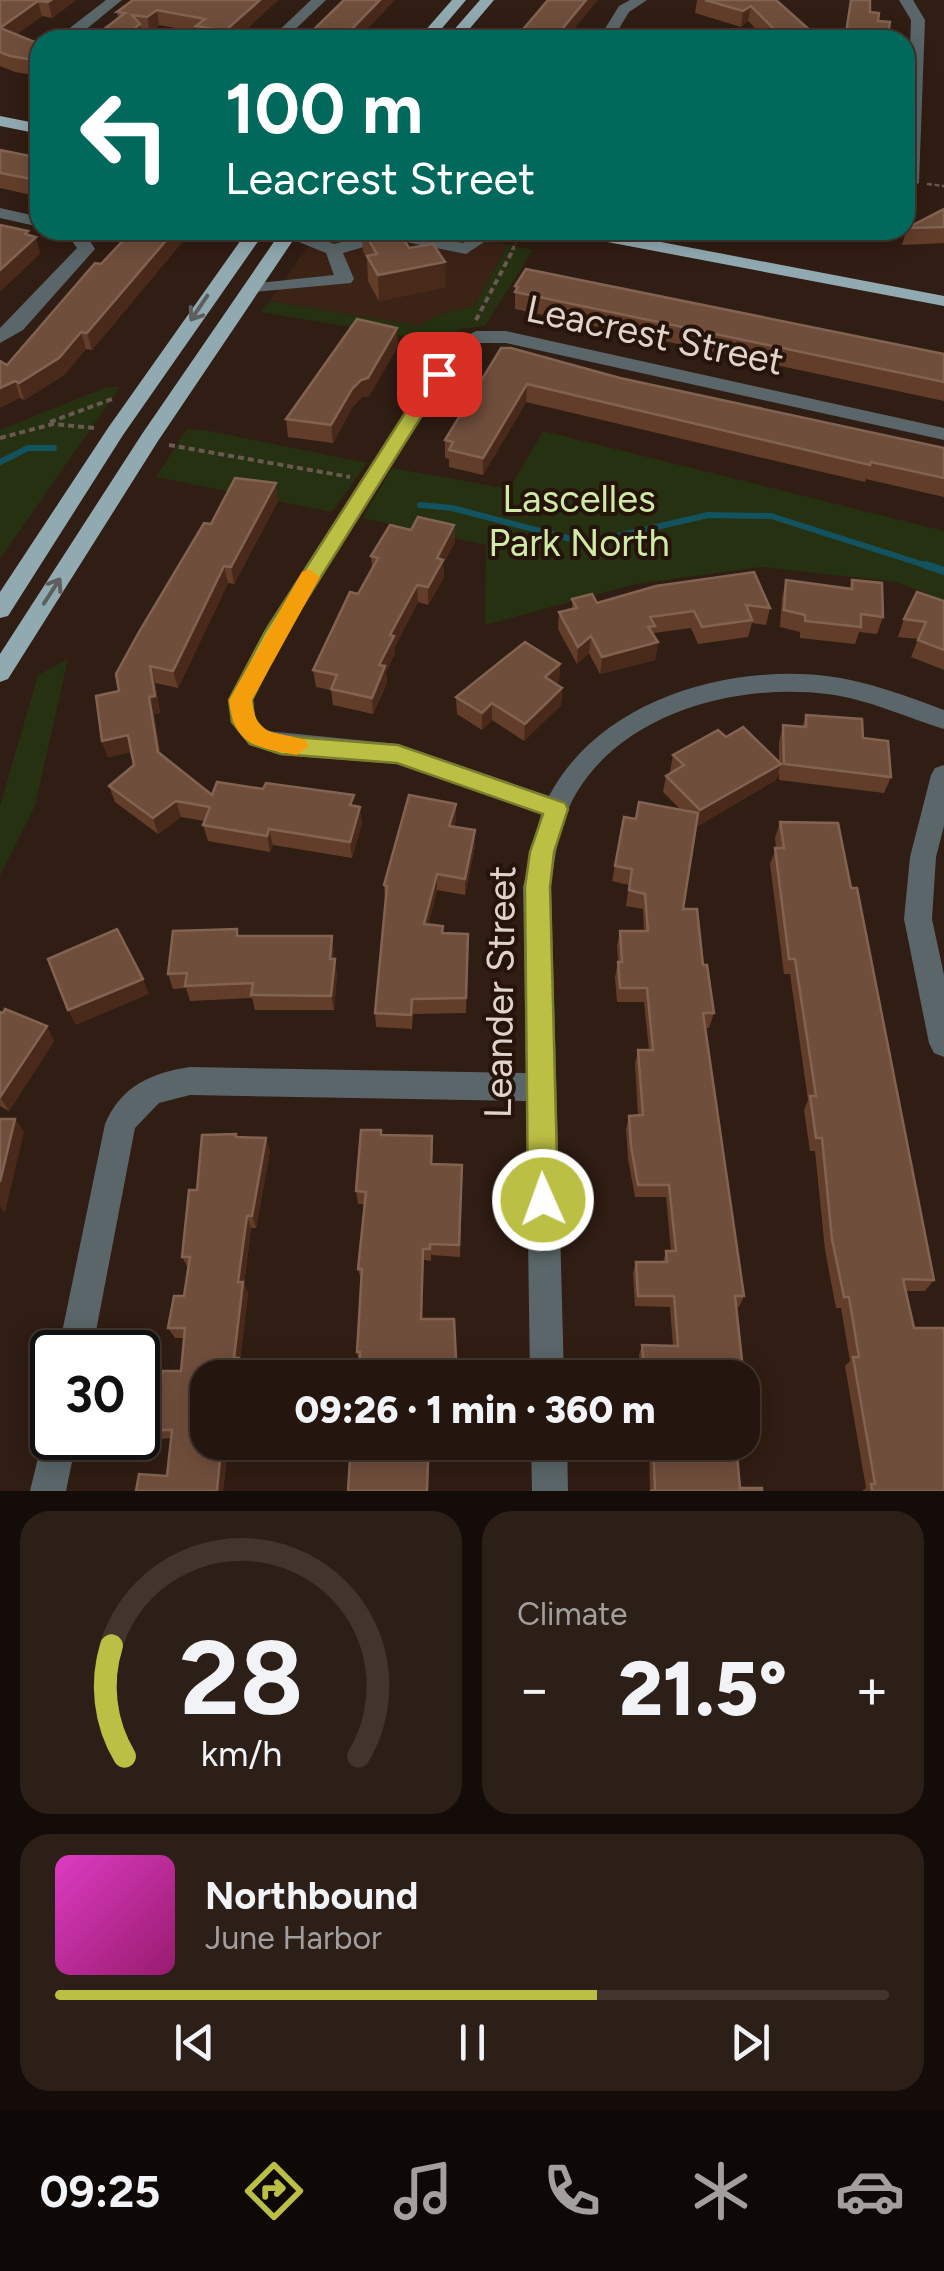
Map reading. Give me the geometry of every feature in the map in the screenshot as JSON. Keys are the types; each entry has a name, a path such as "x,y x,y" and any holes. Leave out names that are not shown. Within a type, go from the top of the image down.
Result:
{"main road":[{"path":"433,30 459,0"},
{"path":"461,30 487,0"},
{"path":"0,110 30,115"},
{"path":"0,121 30,127"},
{"path":"0,610 114,432 250,240"},
{"path":"0,673 149,439 284,240"},
{"path":"631,240 944,301"}],"street":[{"path":"76,30 115,0"},
{"path":"286,30 318,0"},
{"path":"611,30 624,9 640,0"},
{"path":"906,0 918,20 915,90"},
{"path":"0,213 30,220"},
{"path":"0,337 16,326 86,250 82,240"},
{"path":"310,240 333,250 365,240"},
{"path":"426,240 466,249 479,240"},
{"path":"250,288 346,279 333,250"},
{"name":"Leacrest Street","path":"556,809 398,754 281,745 258,738 243,722 240,700 275,632 456,346 476,338 506,336 944,434"},
{"name":"Leander Street","path":"547,1360 537,887 542,852 556,809 576,774 633,723 700,694 770,682 828,686 898,702 944,720"},
{"path":"944,775 923,857 918,919 944,1042"},
{"path":"79,1330 120,1124 131,1102 167,1083 190,1081 539,1087"},
{"path":"48,1491 54,1460"},
{"path":"549,1460 550,1491"}],"path":[{"path":"476,338 474,326 481,309 516,244"},
{"path":"0,438 112,399"},
{"path":"43,426 114,432"},
{"path":"149,439 231,458 304,465 370,482"}],"shaded area":[{"path":"312,240 483,240 508,245 474,306 440,314 419,326 270,301"}],"green space":[{"path":"508,245 533,250 485,326 461,329 442,342 261,312 270,301 420,326 440,314 474,306"},
{"path":"107,387 120,387 0,559 0,430"},
{"path":"187,429 367,463 332,512 156,477"},
{"name":"Lascelles Park North","path":"543,431 944,531 944,600 896,582 761,567 636,584 485,625 486,545 362,518 392,468 509,489"},
{"path":"68,659 35,806 0,876 0,806 38,675"}],"building":[{"path":"0,0 51,0 38,1 0,28"},
{"path":"133,0 260,0 226,30 196,26 205,19 157,10 147,17 132,15 140,24 132,30 103,30 125,13 117,12"},
{"path":"344,0 380,0 351,30 313,30"},
{"path":"548,0 586,0 561,30 522,30"},
{"path":"705,0 776,0 810,30 775,30 751,6 743,11"},
{"path":"851,0 870,0 870,12 879,13 878,21 890,22 889,30 846,30"},
{"path":"0,28 30,40 30,59 0,52"},
{"path":"0,150 30,156 30,179 0,173"},
{"path":"944,209 944,227 915,228 915,224"},
{"path":"0,225 28,231 25,234 33,240 0,270"},
{"path":"124,240 166,240 87,333 81,332 59,358 19,383 0,388 0,361 7,365 95,263 101,264"},
{"path":"369,240 404,240 409,248 433,244 445,262 378,275 367,256 377,254"},
{"path":"526,269 944,354 944,382 515,292"},
{"path":"357,319 397,328 368,378 352,389 331,425 286,419"},
{"path":"501,348 620,378 944,448 944,478 871,462 870,465 527,384 483,458 449,450 453,442 445,440"},
{"path":"235,478 276,483 231,567 224,566 173,671 150,666 155,696 149,697 158,752 212,795 217,782 263,789 266,783 354,795 350,805 360,807 350,842 269,829 267,836 203,825 210,807 176,801 153,818 109,786 134,765 128,735 102,741 96,696 119,691 116,674 204,523 211,524"},
{"path":"418,517 454,525 437,558 443,560 428,587 417,585 390,635 394,636 379,665 385,666 372,698 331,689 337,675 313,670 350,592 358,594 378,558 371,556 390,525 411,530"},
{"path":"754,572 770,608 746,605 752,620 702,627 694,611 650,617 655,626 648,627 658,642 602,657 591,636 578,647 559,612 577,608 572,599 592,594 597,603 656,586"},
{"path":"786,580 852,589 852,580 882,583 883,617 861,614 861,627 805,621 805,615 784,610"},
{"path":"917,592 944,601 944,650 918,640 926,622 904,619"},
{"path":"525,642 560,664 545,677 562,688 525,724 492,703 482,713 456,697"},
{"path":"806,715 862,719 863,738 888,741 891,777 784,764 783,725 806,727"},
{"path":"743,727 781,764 700,810 666,776 684,765 673,755 718,730 726,737"},
{"path":"409,795 456,804 449,826 475,830 465,879 437,874 424,924 443,926 442,933 468,934 466,998 412,999 411,1015 375,1013 387,886 384,885"},
{"path":"639,802 698,813 683,909 697,909 703,965 707,965 714,1013 703,1013 744,1296 735,1296 742,1360 643,1360 642,1345 678,1346 674,1296 638,1296 636,1262 667,1262 666,1251 676,1251 669,1185 638,1185 631,1146 629,1116 643,1115 638,1050 653,1050 647,988 620,988 618,962 622,962 620,931 648,931 645,894 629,890 632,869 615,866 624,817 636,819"},
{"path":"780,822 838,823 851,888 857,888 934,1280 903,1279 914,1328 943,1328 944,1332 944,1491 872,1491 871,1484 875,1484 853,1357 859,1357 849,1297 844,1297 832,1239 822,1138 816,1138 810,1096 816,1096 795,959 789,959 775,848 784,848"},
{"path":"117,929 143,979 68,1010 48,959"},
{"path":"237,929 237,936 332,936 330,959 335,959 331,996 251,995 253,983 185,986 187,973 168,974 173,931"},
{"path":"5,1009 47,1026 0,1097 0,1012"},
{"path":"0,1119 15,1119 0,1182"},
{"path":"361,1130 381,1130 381,1135 432,1136 431,1164 462,1165 459,1245 430,1244 430,1249 423,1249 421,1319 454,1319 456,1360 360,1360 362,1269 358,1269 366,1192 356,1191"},
{"path":"202,1135 266,1138 252,1216 247,1216 238,1282 243,1282 234,1358 239,1360 190,1360 190,1460 220,1460 217,1491 136,1491 139,1474 167,1476 172,1430 160,1430 160,1386 162,1371 181,1371 185,1328 168,1328 174,1296 184,1296 190,1257 182,1257 189,1190 197,1190"},
{"path":"350,1460 428,1461 427,1491 348,1491"},
{"path":"654,1460 738,1460 740,1488 762,1488 650,1491 655,1490"}],"waterway":[{"path":"0,462 28,448 54,448"},
{"path":"420,505 452,508 587,543 708,515 771,516 934,568"},
{"path":"926,565 944,571"}],"slow traffic":[{"path":"297,746 258,738 243,722 240,700 309,577"}],"route":[{"path":"439,374 275,632 240,700 243,722 258,738 281,745 398,754 556,809 542,852 537,887 543,1200"}]}
